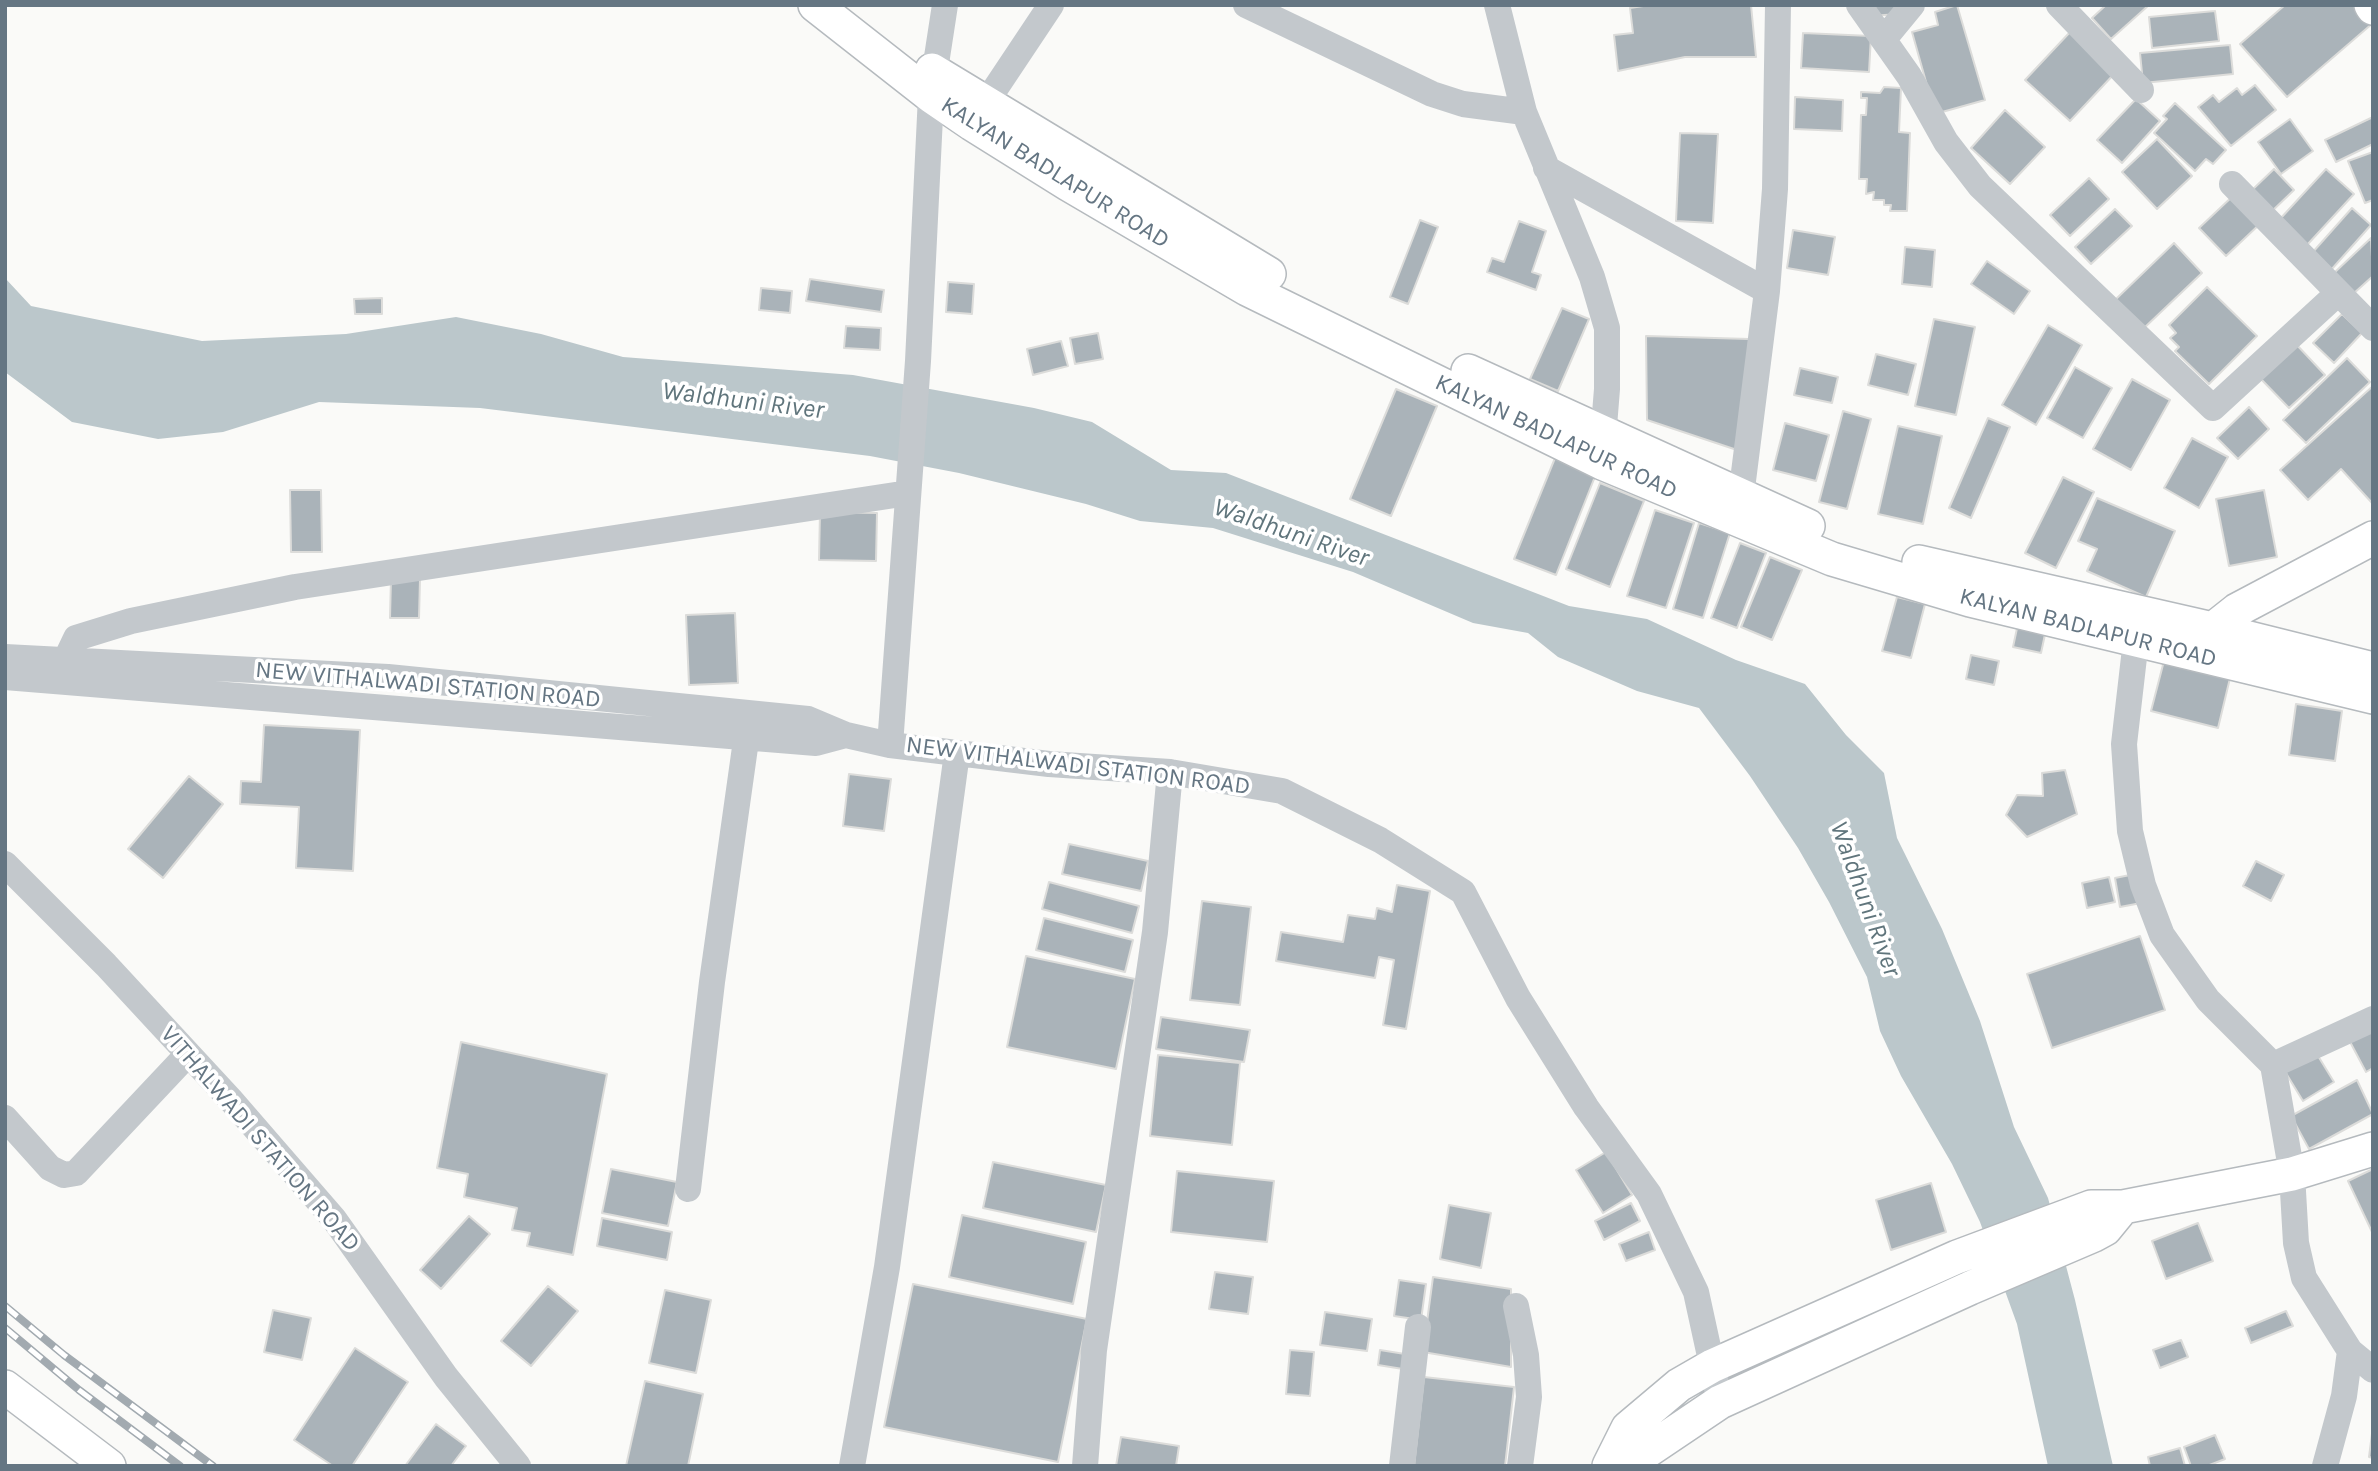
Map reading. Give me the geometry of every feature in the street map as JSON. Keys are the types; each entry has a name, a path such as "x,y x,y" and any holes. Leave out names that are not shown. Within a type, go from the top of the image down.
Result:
{"main road":[{"name":"KALYAN BADLAPUR ROAD","path":"814,5 979,114 1068,184 1247,289 1740,509 1844,563 1970,600 2373,669"},
{"name":"KALYAN BADLAPUR ROAD","path":"848,5 933,84"},
{"path":"2206,642 2237,610 2373,538"},
{"name":"KALYAN BADLAPUR ROAD","path":"2206,642 2373,697"},
{"path":"1609,1466 1628,1428 1679,1385 1712,1366 1956,1257 2087,1223 2105,1229 2123,1207 2292,1174 2373,1149"},
{"path":"1625,1466 1720,1402 1970,1287 2087,1223"},
{"path":"5,1387 108,1466"},
{"path":"5,1412 72,1466"}],"street":[{"path":"890,745 918,361 933,84 945,5"},
{"path":"979,114 1051,5"},
{"path":"1246,5 1432,94 1463,104 1524,112"},
{"path":"1497,5 1524,112 1592,277 1607,328 1603,449"},
{"path":"1740,509 1767,291 1775,189 1778,5"},
{"path":"1859,5 1884,40 1946,142 1980,186 2213,408 2337,294"},
{"path":"1884,40 1912,5"},
{"path":"2059,5 2141,90"},
{"path":"1546,168 1767,291"},
{"path":"2232,184 2373,328"},
{"path":"60,671 76,638 131,621 295,587 908,487"},
{"path":"2141,628 2126,714 2125,780 2130,831 2143,885 2162,935 2208,1000 2273,1065 2292,1174 2296,1243 2304,1278 2350,1351 2373,1370"},
{"name":"NEW VITHALWADI STATION ROAD","path":"5,657 60,671 515,717 749,724 808,719 846,735 890,745 1049,764 1170,772 1282,791 1380,840 1463,892 1518,998 1586,1107 1649,1194 1696,1292 1720,1402"},
{"name":"NEW VITHALWADI STATION ROAD","path":"5,677 60,671 388,677 516,690 749,724"},
{"path":"515,717 516,690"},
{"path":"688,1189 712,982 749,724"},
{"path":"852,1466 887,1267 957,752"},
{"path":"1085,1466 1094,1350 1155,932 1170,772"},
{"name":"VITHALWADI STATION ROAD","path":"8,873 188,1054 334,1219 446,1377 518,1466"},
{"path":"2273,1065 2373,1019"},
{"path":"5,1118 50,1168 64,1175 76,1173 188,1054"},
{"path":"1516,1306 1526,1355 1529,1397 1520,1466"},
{"path":"1402,1466 1418,1327"},
{"path":"2325,1466 2344,1396 2350,1351"}],"water":[{"name":"Waldhuni River","path":"5,278 31,306 202,341 346,334 456,317 541,334 623,357 853,375 1034,408 1092,422 1171,470 1226,473 1569,606 1647,619 1736,660 1805,684 1846,735 1884,773 1897,838 1942,929 1980,1021 2014,1127 2048,1198 2075,1300 2113,1466 2048,1466 2017,1324 1980,1222 1952,1164 1901,1076 1880,1031 1867,977 1829,902 1798,848 1750,776 1699,708 1637,691 1558,657 1528,633 1473,623 1353,572 1213,528 1140,521 1086,504 959,473 870,456 480,408 319,402 223,432 158,439 72,422 5,372"}],"building":[{"path":"1650,5 1751,5 1756,57 1685,57 1618,71 1614,35 1633,33 1630,8"},
{"path":"1870,5 1899,5 1900,14 1870,16"},
{"path":"1957,5 1985,100 1935,114 1912,32 1938,25 1935,12"},
{"path":"2106,5 2149,5 2111,39 2092,18"},
{"path":"2285,5 2359,5 2373,23 2287,97 2240,44"},
{"path":"2215,11 2219,41 2152,48 2149,17"},
{"path":"2071,31 2116,72 2070,121 2025,80"},
{"path":"1803,33 1871,36 1869,72 1801,68"},
{"path":"2230,45 2233,74 2143,83 2140,53"},
{"path":"2255,85 2276,110 2231,146 2198,107 2213,95 2219,102 2237,88 2242,95"},
{"path":"1884,87 1901,88 1899,132 1910,133 1907,211 1890,211 1891,205 1884,205 1884,200 1873,200 1874,192 1866,194 1867,179 1859,179 1861,115 1866,115 1867,98 1861,98 1861,92 1880,93"},
{"path":"1795,97 1843,100 1842,131 1794,129"},
{"path":"2136,99 2160,121 2122,163 2097,140"},
{"path":"2175,103 2226,150 2213,164 2206,159 2195,171 2154,133 2167,119 2163,116"},
{"path":"2005,110 2045,147 2010,184 1971,148"},
{"path":"2373,117 2373,144 2336,162 2325,140"},
{"path":"2290,119 2313,151 2281,174 2258,142"},
{"path":"1680,133 1718,134 1713,223 1676,221"},
{"path":"2157,139 2192,176 2157,209 2122,172"},
{"path":"2373,152 2373,200 2365,203 2348,161"},
{"path":"2274,169 2294,190 2270,213 2250,192"},
{"path":"2326,169 2354,194 2307,245 2280,219"},
{"path":"2089,178 2109,199 2070,236 2050,215"},
{"path":"2235,194 2262,222 2226,256 2199,228"},
{"path":"2352,208 2371,225 2331,270 2312,253"},
{"path":"2115,209 2132,226 2091,264 2075,247"},
{"path":"1420,220 1438,227 1408,304 1390,297"},
{"path":"1519,221 1546,231 1532,272 1541,275 1536,290 1487,272 1492,258 1504,262"},
{"path":"1793,230 1835,237 1828,275 1787,268"},
{"path":"2371,238 2373,276 2353,294 2334,273"},
{"path":"2174,243 2202,273 2143,329 2115,300"},
{"path":"1905,247 1935,250 1932,287 1902,284"},
{"path":"1987,261 2030,291 2014,314 1971,284"},
{"path":"810,279 884,290 881,312 806,301"},
{"path":"948,282 974,284 972,314 946,312"},
{"path":"2207,287 2257,336 2209,384 2175,351 2179,347 2170,338 2176,333 2169,325"},
{"path":"761,288 792,291 790,313 759,310"},
{"path":"382,298 382,314 355,314 354,299"},
{"path":"1562,308 1589,319 1558,391 1530,379"},
{"path":"2342,314 2362,333 2334,363 2313,343"},
{"path":"1934,319 1975,327 1956,415 1915,406"},
{"path":"2048,325 2082,345 2036,425 2002,405"},
{"path":"846,326 881,328 880,350 844,348"},
{"path":"1098,333 1103,359 1075,364 1070,338"},
{"path":"1646,336 1749,339 1746,453 1647,420"},
{"path":"1061,341 1068,366 1033,375 1027,349"},
{"path":"2295,343 2325,375 2289,408 2259,377"},
{"path":"1876,354 1916,364 1908,395 1868,385"},
{"path":"2347,358 2370,382 2306,443 2283,420"},
{"path":"2075,367 2112,388 2083,438 2047,418"},
{"path":"1800,368 1838,377 1832,403 1794,395"},
{"path":"2132,379 2170,400 2131,470 2093,449"},
{"path":"2373,386 2373,504 2341,469 2308,500 2280,470"},
{"path":"1396,389 1437,406 1391,516 1350,499"},
{"path":"2249,407 2269,429 2238,459 2217,438"},
{"path":"1843,411 1871,419 1847,509 1819,502"},
{"path":"1988,418 2010,427 1971,518 1949,508"},
{"path":"1785,423 1829,435 1816,481 1773,470"},
{"path":"1898,426 1942,436 1923,524 1878,514"},
{"path":"2192,438 2228,457 2199,508 2164,488"},
{"path":"1555,458 1596,474 1556,575 1514,559"},
{"path":"2063,477 2094,492 2056,568 2025,553"},
{"path":"1600,483 1644,501 1610,587 1566,569"},
{"path":"290,490 321,490 322,552 291,552"},
{"path":"2264,490 2277,557 2229,566 2216,499"},
{"path":"2097,498 2175,531 2146,597 2087,571 2097,549 2078,541"},
{"path":"1655,510 1694,523 1666,608 1627,596"},
{"path":"820,512 877,513 876,561 819,560"},
{"path":"1699,523 1730,533 1703,618 1673,609"},
{"path":"1740,543 1766,553 1737,628 1711,618"},
{"path":"1770,557 1802,570 1772,640 1741,627"},
{"path":"391,578 420,579 419,618 390,618"},
{"path":"1897,597 1925,604 1911,658 1882,651"},
{"path":"735,613 738,683 689,685 686,615"},
{"path":"2019,619 2047,625 2041,653 2013,647"},
{"path":"1971,655 1999,661 1994,685 1966,679"},
{"path":"2165,657 2231,674 2218,728 2151,711"},
{"path":"2296,704 2342,711 2335,761 2289,755"},
{"path":"264,725 360,730 353,871 296,868 299,807 240,804 241,781 261,782"},
{"path":"2065,770 2077,814 2027,837 2006,815 2017,795 2043,796 2042,773"},
{"path":"849,774 891,779 884,831 843,826"},
{"path":"189,776 223,804 163,878 128,849"},
{"path":"1069,844 1148,861 1141,891 1062,874"},
{"path":"2256,861 2284,875 2271,901 2243,886"},
{"path":"2135,874 2141,903 2120,907 2115,878"},
{"path":"2109,877 2115,902 2087,908 2082,883"},
{"path":"1049,882 1139,906 1132,933 1042,909"},
{"path":"1397,885 1430,891 1406,1029 1383,1025 1394,960 1379,957 1375,978 1276,961 1281,932 1343,942 1348,915 1375,919 1377,908 1392,912"},
{"path":"1202,901 1251,907 1240,1005 1190,1000"},
{"path":"1044,918 1133,940 1125,972 1036,950"},
{"path":"2140,936 2165,1010 2052,1048 2027,974"},
{"path":"1026,956 1135,979 1116,1069 1007,1047"},
{"path":"1161,1017 1250,1030 1244,1062 1156,1049"},
{"path":"2373,1027 2373,1068 2366,1072 2348,1038"},
{"path":"461,1042 607,1074 573,1255 527,1246 530,1233 512,1230 517,1208 464,1197 468,1174 437,1168"},
{"path":"2315,1051 2334,1082 2303,1101 2284,1070"},
{"path":"1158,1055 1240,1063 1232,1145 1150,1136"},
{"path":"2357,1080 2373,1114 2309,1149 2291,1116"},
{"path":"1606,1152 1632,1195 1603,1213 1576,1170"},
{"path":"993,1162 1106,1185 1096,1232 983,1208"},
{"path":"611,1169 677,1182 668,1226 602,1213"},
{"path":"2373,1169 2373,1234 2348,1181"},
{"path":"1177,1171 1274,1181 1267,1242 1171,1232"},
{"path":"1931,1183 1946,1232 1891,1250 1876,1200"},
{"path":"1631,1203 1640,1221 1604,1240 1595,1221"},
{"path":"1449,1205 1491,1213 1481,1268 1440,1259"},
{"path":"962,1215 1086,1242 1073,1304 949,1277"},
{"path":"469,1216 490,1234 441,1289 420,1270"},
{"path":"602,1218 672,1232 667,1260 597,1246"},
{"path":"2198,1223 2213,1261 2166,1279 2152,1241"},
{"path":"1649,1232 1655,1250 1626,1261 1619,1244"},
{"path":"1215,1272 1253,1277 1248,1314 1209,1309"},
{"path":"1433,1277 1511,1289 1511,1367 1423,1352"},
{"path":"1399,1280 1426,1284 1421,1320 1394,1316"},
{"path":"913,1284 1087,1319 1058,1462 884,1427"},
{"path":"548,1286 578,1311 531,1366 501,1341"},
{"path":"665,1290 711,1300 696,1373 649,1363"},
{"path":"273,1310 311,1318 302,1360 264,1352"},
{"path":"2286,1311 2293,1326 2251,1343 2245,1328"},
{"path":"1325,1312 1372,1319 1367,1351 1320,1345"},
{"path":"2181,1340 2188,1357 2160,1368 2153,1350"},
{"path":"355,1348 408,1382 352,1466 333,1466 294,1440"},
{"path":"1290,1350 1314,1352 1310,1396 1286,1394"},
{"path":"1380,1350 1411,1355 1409,1370 1378,1365"},
{"path":"1424,1377 1514,1387 1505,1466 1414,1466"},
{"path":"645,1381 703,1394 688,1466 626,1466"},
{"path":"436,1424 466,1446 451,1466 405,1466"},
{"path":"2373,1426 2373,1458 2369,1457"},
{"path":"2215,1435 2225,1459 2207,1466 2191,1466 2184,1447"},
{"path":"1121,1437 1179,1446 1176,1466 1116,1466"},
{"path":"2180,1448 2185,1466 2150,1466 2148,1457"}],"railway":[{"path":"5,1306 64,1355 213,1466"},
{"path":"5,1328 79,1390 180,1466"}]}
